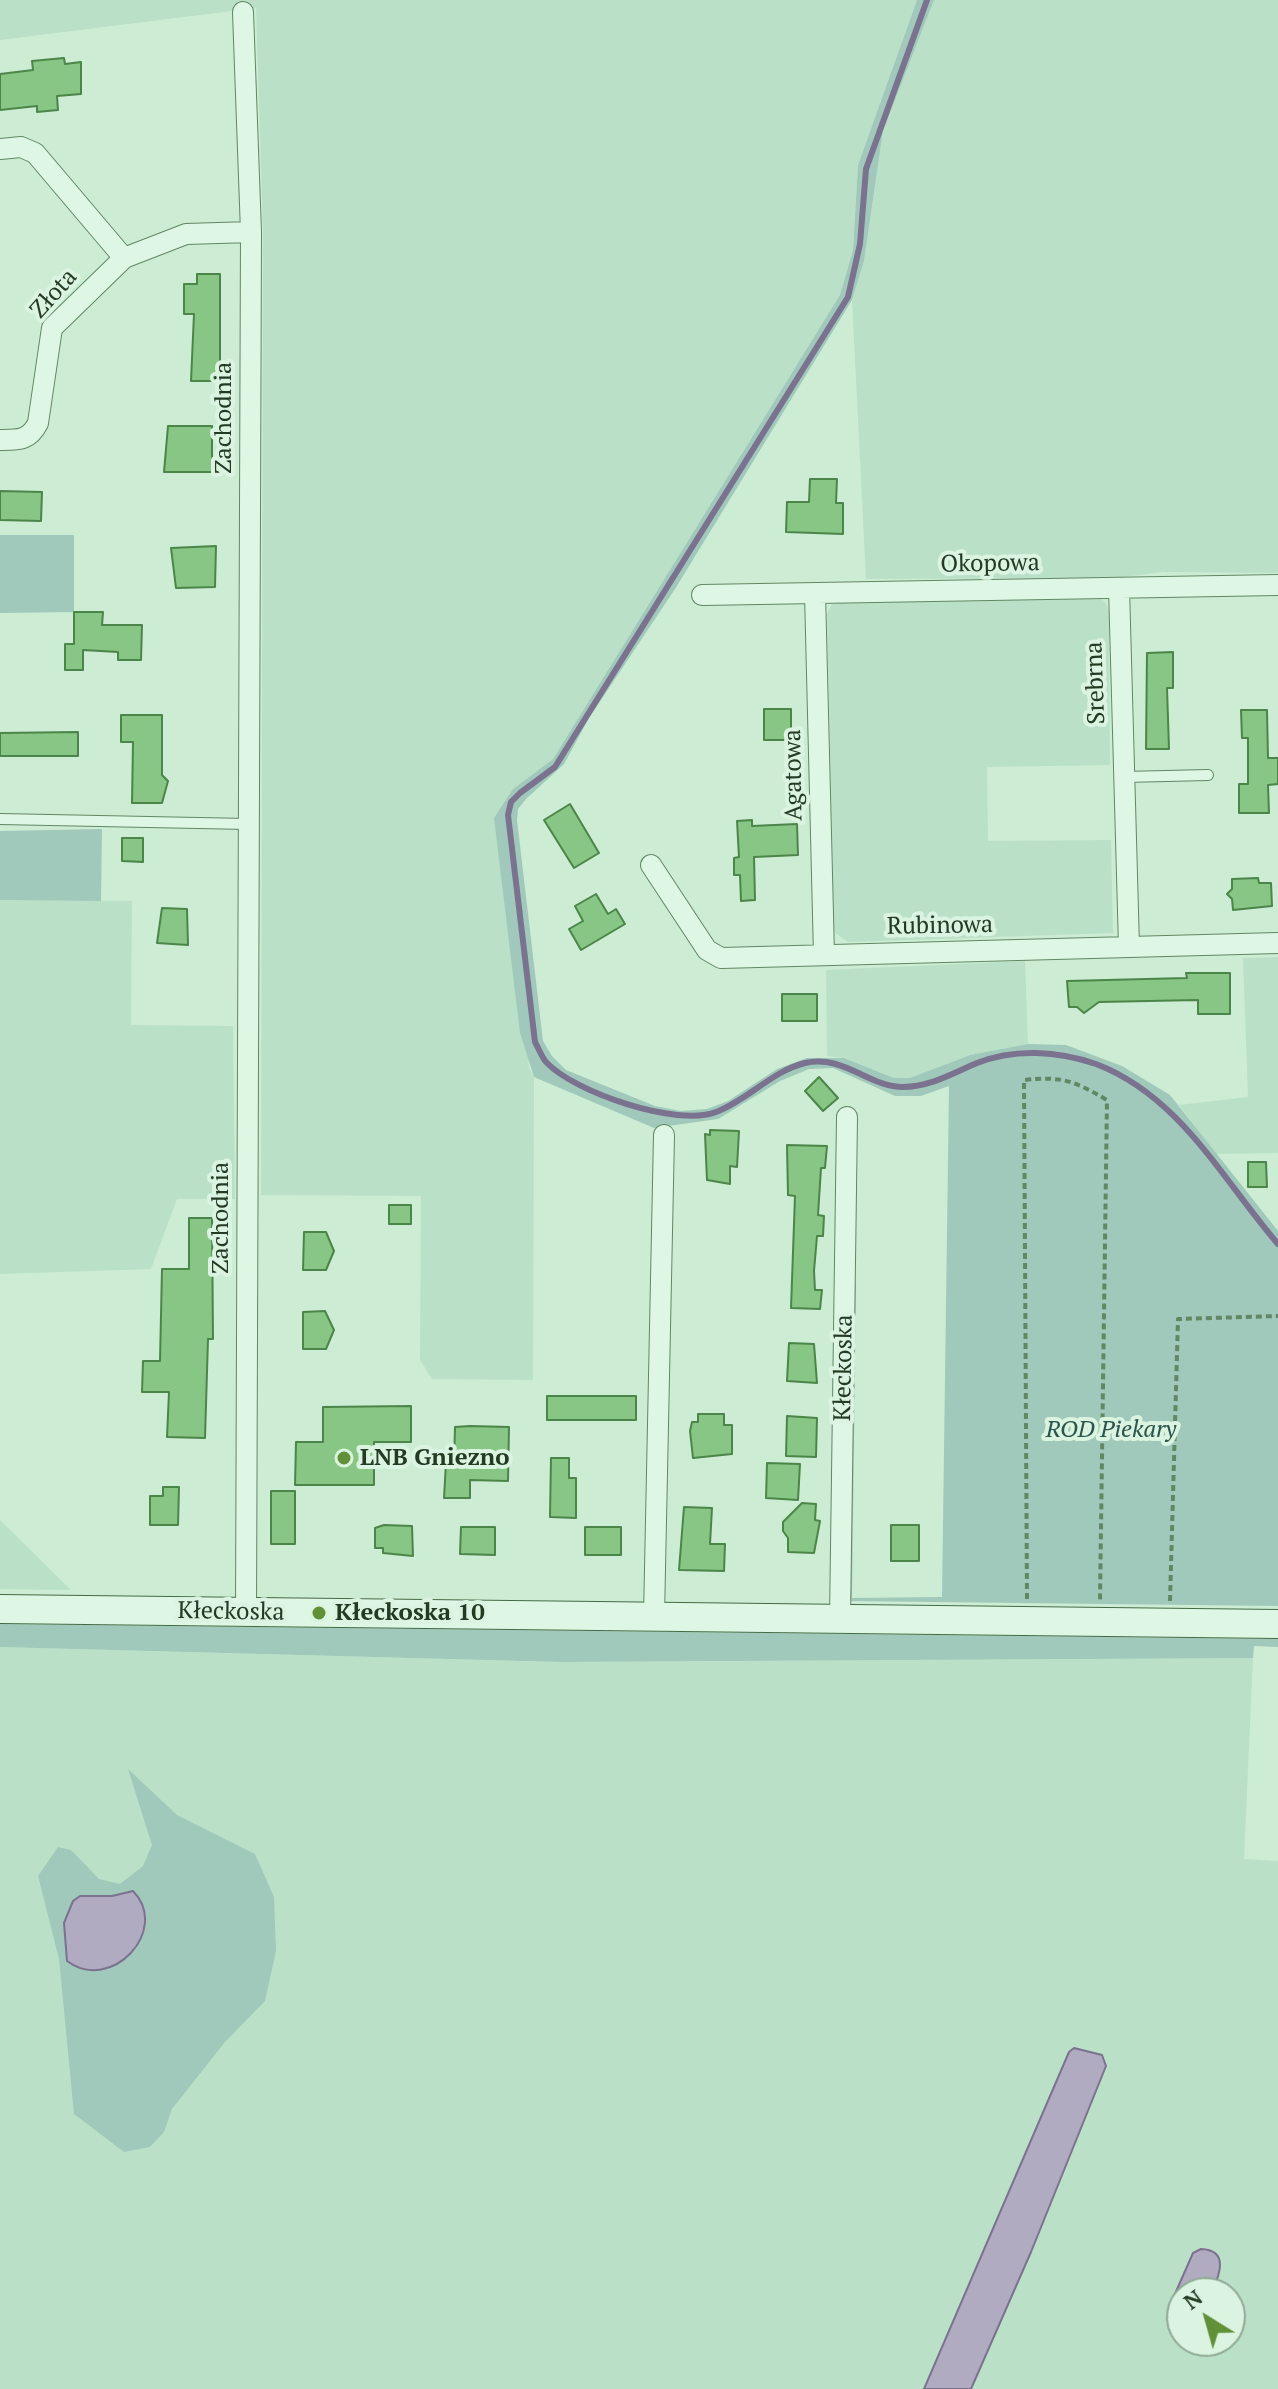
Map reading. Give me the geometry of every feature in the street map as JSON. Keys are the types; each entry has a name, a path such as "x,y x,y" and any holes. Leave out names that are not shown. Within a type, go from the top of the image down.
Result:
{"main road":[{"name":"Kłeckoska","path":"0,1609 1278,1624"}],"street":[{"name":"Zachodnia","path":"243,12 251,232 246,1612"},
{"path":"0,149 21,147 35,153 124,258"},
{"name":"Złota","path":"0,440 23,439 33,432 38,423 52,328 124,258 186,234 251,232"},
{"name":"Okopowa","path":"702,595 1278,585"},
{"name":"Srebrna","path":"1119,588 1129,947"},
{"name":"Agatowa","path":"815,593 824,955"},
{"name":"Rubinowa","path":"651,865 707,950 721,958 1278,943"},
{"name":"Kłeckoska","path":"840,1619 847,1117"},
{"path":"654,1617 664,1135"}],"lane":[{"path":"1124,777 1208,775"},
{"path":"0,819 248,824"}],"path":[{"path":"1028,1621 1024,1080 1051,1077 1067,1078 1107,1100 1099,1622"},
{"path":"1172,1623 1169,1599 1178,1319 1278,1316"}],"green space":[{"path":"0,0 917,0 858,165 853,250 840,295 553,759 513,789 529,1068 534,1077 533,1380 432,1379 420,1360 421,1196 261,1195 263,232 256,8 0,40"},
{"name":"ROD Piekary","path":"917,0 934,0 883,131 864,261 852,300 675,589 589,718 564,764 518,809 543,1041 566,1070 655,1106 681,1111 707,1109 728,1101 777,1069 807,1058 844,1058 894,1078 910,1078 970,1055 1028,1044 1066,1045 1122,1066 1170,1095 1278,1231 1278,1606 848,1601 851,1336 856,1276 852,1598 942,1597 949,1086 921,1096 895,1096 833,1068 809,1069 780,1081 718,1119 654,1128 534,1077 520,1033 494,818 513,789 553,759 840,295 853,250 858,165"},
{"path":"934,0 1278,0 1278,573 1163,572 1116,578 866,579 852,300 864,261 883,131"},
{"path":"0,535 74,535 74,612 0,613"},
{"path":"1098,597 1105,602 1109,612 1110,765 987,767 988,841 1111,840 1113,933 848,942 834,932 827,614 832,604 843,601"},
{"path":"102,829 101,901 0,900 0,831"},
{"path":"0,900 132,901 131,1025 233,1026 235,1199 177,1199 151,1269 0,1274"},
{"path":"1278,957 1278,1153 1216,1154 1179,1105 1248,1097 1243,958"},
{"path":"1025,961 1028,1044 970,1055 911,1078 894,1078 844,1058 827,1056 826,970"},
{"path":"0,1520 71,1590 0,1589"},
{"path":"0,1624 1278,1639 1278,1647 1254,1646 1253,1658 561,1662 0,1647"},
{"path":"0,1647 561,1662 1253,1658 1244,1859 1278,1861 1278,2389 0,2389"},
{"path":"128,1769 177,1815 255,1854 274,1897 276,1951 265,2001 225,2042 172,2109 164,2132 150,2147 124,2152 74,2114 59,1959 38,1876 58,1847 71,1850 99,1879 120,1884 143,1866 152,1845"}],"shaded area":[{"path":"133,1891 143,1907 145,1923 131,1953 117,1964 101,1969 84,1969 67,1961 64,1923 73,1901 80,1896 112,1896"},
{"path":"1074,2048 1102,2055 1106,2066 1031,2252 971,2389 924,2389 1069,2052"},
{"path":"1201,2249 1216,2254 1220,2265 1217,2277 1182,2277 1193,2253"}],"building":[{"path":"64,58 65,64 81,62 81,94 57,96 58,110 37,112 37,106 0,110 0,74 33,70 32,61"},
{"path":"197,274 220,274 220,381 191,381 194,314 184,314 184,284 197,284"},
{"path":"168,426 212,426 212,472 164,472"},
{"path":"810,479 837,479 836,503 843,503 843,534 786,532 787,502 809,502"},
{"path":"0,491 42,492 41,521 0,520"},
{"path":"216,546 215,587 176,588 171,548"},
{"path":"74,612 103,612 102,625 142,625 141,660 118,660 118,652 83,650 83,670 65,670 65,644 74,644"},
{"path":"1173,652 1173,688 1167,688 1169,749 1146,749 1147,653"},
{"path":"764,709 791,709 791,740 764,740"},
{"path":"1241,710 1267,710 1268,758 1278,758 1278,784 1268,785 1269,813 1239,813 1239,784 1248,784 1248,738 1242,738"},
{"path":"121,715 162,715 162,775 168,781 162,803 132,803 133,742 121,742"},
{"path":"78,732 78,756 0,756 0,733"},
{"path":"570,804 599,853 574,868 544,820"},
{"path":"752,820 752,826 797,824 798,855 754,857 755,900 741,901 740,875 734,875 734,858 739,857 737,821"},
{"path":"122,838 143,838 143,862 122,861"},
{"path":"1258,878 1259,883 1271,883 1272,906 1233,910 1232,899 1227,894 1232,889 1232,879"},
{"path":"596,894 608,914 616,909 625,924 581,950 569,929 583,921 575,906"},
{"path":"162,908 187,909 188,945 157,943"},
{"path":"1186,973 1230,973 1230,1014 1198,1014 1198,1000 1099,1002 1084,1013 1077,1007 1069,1007 1067,981 1187,978"},
{"path":"782,994 817,994 817,1021 782,1021"},
{"path":"819,1077 838,1098 823,1111 805,1091"},
{"path":"710,1130 739,1131 737,1167 730,1166 730,1184 707,1180 705,1134 710,1135"},
{"path":"787,1145 827,1146 825,1168 821,1168 818,1215 824,1216 823,1236 817,1236 814,1271 815,1290 822,1290 820,1309 791,1308 795,1196 788,1195"},
{"path":"1248,1162 1266,1162 1267,1187 1248,1187"},
{"path":"389,1205 411,1205 411,1224 389,1224"},
{"path":"189,1218 212,1218 213,1339 208,1339 205,1438 167,1437 169,1392 142,1392 143,1361 160,1361 162,1269 189,1269"},
{"path":"304,1232 326,1232 334,1251 326,1270 303,1270"},
{"path":"325,1311 334,1330 326,1349 303,1349 303,1312"},
{"path":"789,1343 814,1344 817,1383 787,1381"},
{"path":"547,1396 636,1396 636,1420 547,1420"},
{"path":"411,1406 411,1442 374,1442 374,1485 295,1485 296,1442 323,1442 323,1407"},
{"path":"698,1414 724,1414 724,1425 732,1425 732,1454 693,1458 690,1431 692,1422 698,1422"},
{"path":"787,1416 817,1418 816,1457 786,1456"},
{"path":"455,1427 509,1427 508,1481 470,1480 470,1498 444,1498 446,1462 454,1462"},
{"path":"551,1458 569,1458 569,1478 576,1478 576,1518 550,1517"},
{"path":"767,1463 800,1464 798,1500 766,1498"},
{"path":"163,1487 179,1487 178,1525 150,1525 150,1496 163,1496"},
{"path":"271,1491 295,1491 295,1544 271,1544"},
{"path":"802,1503 816,1504 815,1520 820,1521 814,1553 788,1552 783,1522"},
{"path":"684,1507 712,1508 710,1544 725,1544 724,1571 679,1570"},
{"path":"384,1525 412,1526 413,1556 383,1553 383,1548 375,1548 375,1528"},
{"path":"891,1525 919,1525 919,1561 891,1561"},
{"path":"461,1527 495,1527 495,1555 460,1554"},
{"path":"585,1527 621,1527 621,1555 585,1555"}],"waterway":[{"path":"927,0 866,169 860,244 848,297 555,767 511,802 508,815 535,1042 547,1063 580,1085 628,1104 677,1115 716,1112 782,1072 819,1061 844,1067 891,1086 903,1087 932,1082 977,1063 1006,1055 1052,1054 1082,1060 1126,1078 1176,1118 1278,1244"}],"place":[{"name":"LNB Gniezno","path":"344,1458"},
{"name":"Kłeckoska 10","path":"319,1613"}]}
